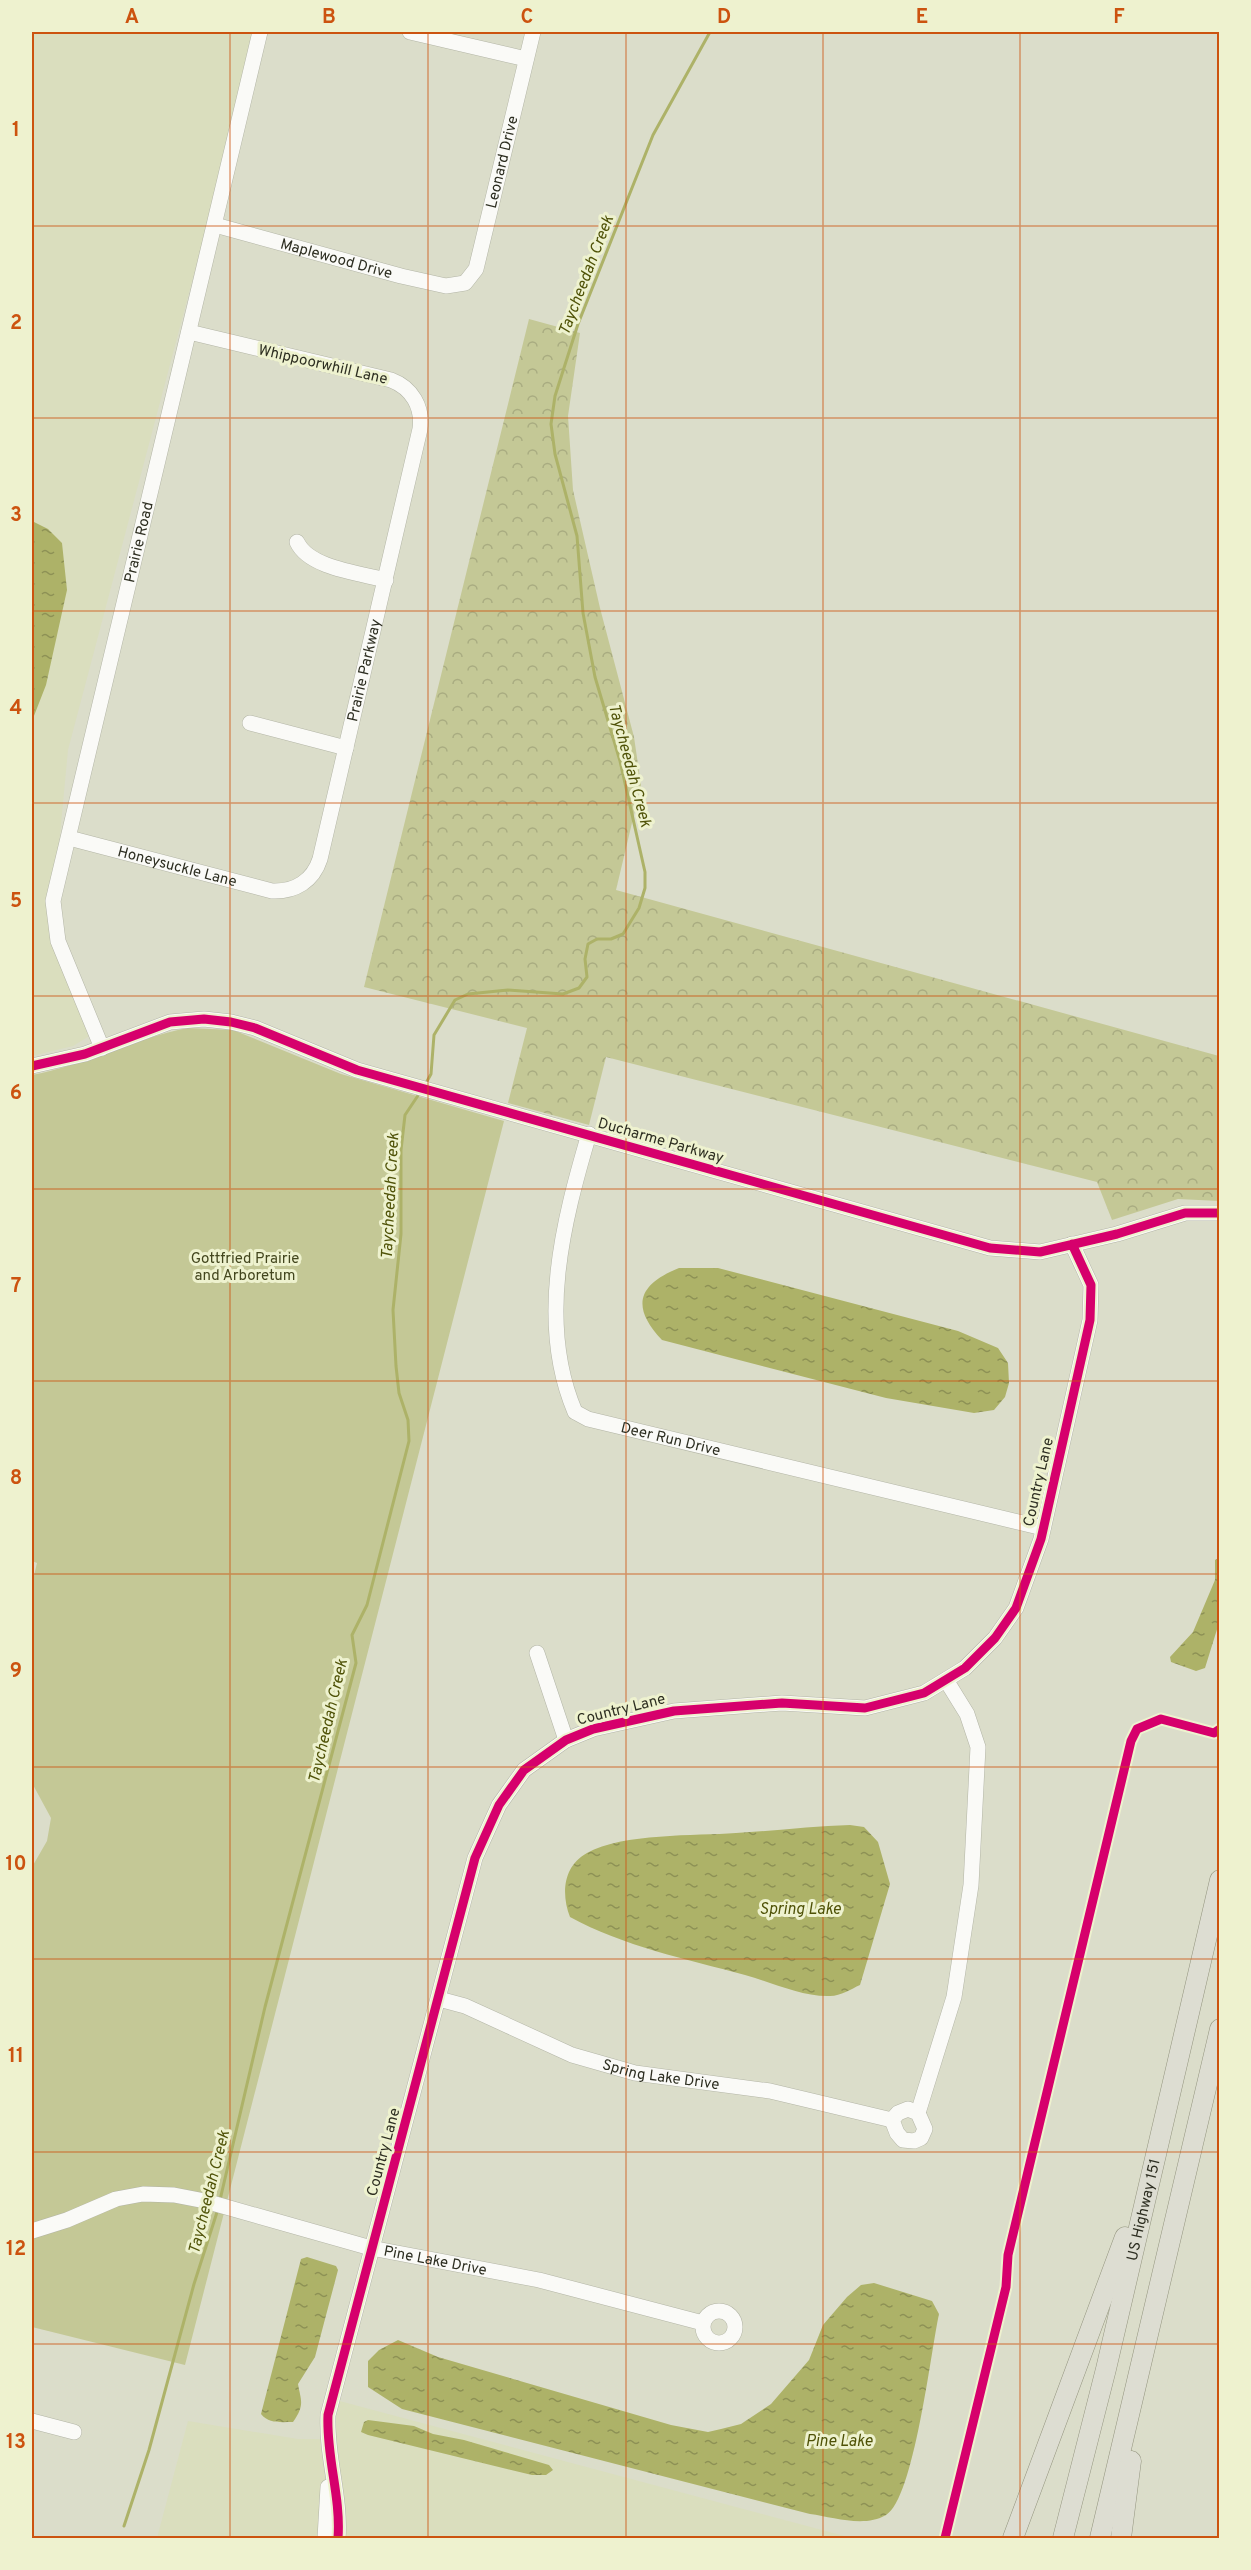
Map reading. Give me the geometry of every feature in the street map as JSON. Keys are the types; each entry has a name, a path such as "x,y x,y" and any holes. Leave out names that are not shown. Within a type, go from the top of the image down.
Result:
{"main road":[{"name":"US Highway 151","path":"1063,2538 1106,2369 1220,1880"},
{"path":"1100,2538 1220,2029"},
{"path":"1013,2538 1109,2285 1158,2144"},
{"path":"1121,2538 1153,2315"}],"street":[{"name":"Prairie Road","path":"102,1048 61,949 54,926 53,901 260,32"},
{"path":"410,32 526,59"},
{"name":"Leonard Drive","path":"458,285 468,281 476,269 533,32"},
{"name":"Maplewood Drive","path":"214,225 366,268 446,286 458,285"},
{"name":"Whippoorwhill Lane","path":"189,332 396,382 410,392 417,402 421,416 419,434"},
{"name":"Prairie Parkway","path":"287,890 306,881 318,864 419,434"},
{"path":"297,542 303,552 314,561 386,580"},
{"path":"250,723 346,748"},
{"name":"Honeysuckle Lane","path":"69,838 268,890 287,890"},
{"name":"Ducharme Parkway","path":"32,1066 71,1058 170,1022 219,1020 255,1028 326,1059 410,1086 589,1134 854,1212 990,1248 1040,1252 1185,1213 1220,1213"},
{"name":"Deer Run Drive","path":"589,1134 564,1226 556,1320 563,1379 575,1412 588,1419 751,1460 1043,1528"},
{"name":"Country Lane","path":"324,2538 329,2454 328,2415 475,1858 499,1805 524,1770 566,1740 593,1729 674,1711 782,1703 865,1708 924,1693 965,1668 995,1638 1016,1608 1043,1528 1090,1320 1091,1285 1072,1245"},
{"path":"537,1653 566,1740"},
{"path":"892,2120 897,2133 903,2140 914,2142 921,2138 925,2129 918,2113 954,1997 971,1885 978,1747 967,1714 946,1680"},
{"name":"Spring Lake Drive","path":"439,1999 483,2013 572,2055 635,2073 770,2091 892,2120 898,2113 908,2109 918,2113"},
{"name":"Pine Lake Drive","path":"32,2231 127,2196 174,2195 212,2203 371,2248 539,2280 703,2323"},
{"path":"32,2421 74,2432"},
{"name":"Country Lane","path":"329,2454 338,2491 338,2538"}],"shaded area":[{"path":"32,32 258,32 68,750 53,909 96,1032 73,1046 32,1056"},
{"path":"332,2399 852,2538 157,2538 188,2421 298,2439 327,2439"}],"green space":[{"path":"529,319 580,333 568,416 573,490 600,608 634,737 641,785 616,890 1219,1056 1219,1201 1178,1199 1112,1220 1097,1182 606,1057 589,1125 508,1103 527,1028 364,987"},
{"name":"Gottfried Prairie and Arboretum","path":"188,1028 233,1030 341,1074 504,1121 185,2365 32,2327 32,1867 47,1841 51,1818 32,1783 32,1584 37,1563 32,1561 32,1075 72,1065 148,1038"}],"water":[{"path":"32,521 48,529 62,543 67,590 46,685 32,721"},
{"path":"679,1268 718,1268 958,1331 998,1348 1008,1363 1009,1383 1005,1397 994,1410 974,1413 886,1398 662,1340 646,1317 643,1298 654,1282"},
{"path":"1219,1558 1219,1623 1205,1668 1196,1671 1171,1662 1170,1657 1193,1632 1215,1580 1215,1560"},
{"name":"Spring Lake","path":"850,1825 864,1827 878,1842 890,1884 860,1985 838,1995 819,1996 798,1992 633,1944 570,1917 567,1908 566,1881 573,1865 587,1853 602,1847 620,1842 660,1837"},
{"path":"307,2257 336,2266 338,2270 315,2357 298,2384 301,2403 299,2411 293,2422 276,2422 261,2414 301,2259"},
{"name":"Pine Lake","path":"874,2283 932,2301 939,2314 920,2422 905,2482 896,2503 886,2515 868,2521 810,2514 402,2409 368,2387 368,2361 379,2350 398,2340 438,2357 671,2425 708,2432 741,2424 771,2404 809,2360 823,2325 847,2297 861,2285"},
{"path":"368,2420 414,2426 433,2434 464,2440 549,2465 553,2470 546,2475 532,2475 368,2435 361,2432 364,2422"}],"waterway":[{"name":"Taycheedah Creek","path":"426,1083 431,1074 434,1035 455,1000 468,994 508,990 563,994 579,988 587,977 585,959 588,944 597,939 611,939 623,934 639,908 645,888 645,872 620,761 595,677 583,613 577,536 555,454 551,424 555,396 578,324 653,135 710,32"},
{"name":"Taycheedah Creek","path":"220,2200 265,2007 356,1663 352,1635 367,1605 409,1441 408,1420 399,1393 393,1310 401,1234 401,1150 405,1115 419,1094"},
{"name":"Taycheedah Creek","path":"124,2526 149,2450 194,2284 218,2209"}],"cycle path":[{"path":"32,1066 85,1054 170,1022 204,1019 231,1022 255,1028 357,1070 990,1248 1040,1252 1117,1234 1185,1213 1220,1213"},
{"path":"338,2538 328,2415 475,1858 499,1805 524,1770 566,1740 593,1729 674,1711 782,1703 865,1708 924,1693 965,1668 995,1638 1016,1608 1041,1539 1090,1320 1091,1285 1072,1244"},
{"path":"945,2538 1006,2287 1008,2255 1131,1741 1137,1729 1161,1719 1214,1733 1220,1729"}]}
